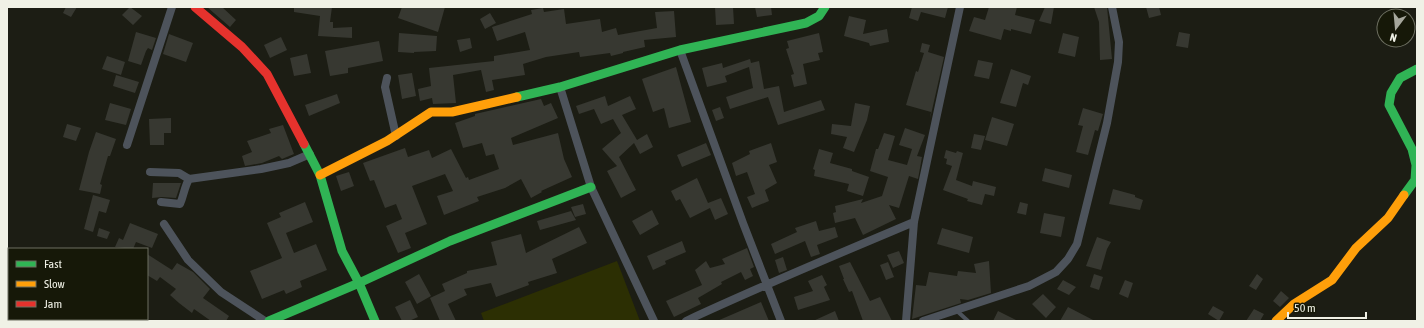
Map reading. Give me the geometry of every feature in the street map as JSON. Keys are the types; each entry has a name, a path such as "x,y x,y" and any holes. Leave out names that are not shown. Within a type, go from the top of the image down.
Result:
{"street":[{"path":"127,145 172,7"},
{"path":"195,7 242,47 267,74 320,175 342,251 359,283 375,321"},
{"path":"320,175 396,136 431,112 452,112 560,87 680,50 806,23 819,16 825,7"},
{"path":"906,321 914,222 960,7"},
{"path":"923,321 1029,286 1056,272 1068,259 1077,244 1107,123 1118,62 1119,42 1112,7"},
{"path":"680,50 743,223 768,283 781,321"},
{"path":"1276,321 1294,304 1332,280 1356,248 1388,218 1408,192 1414,180 1416,165 1412,149 1389,105 1390,93 1400,78 1417,69"},
{"path":"387,78 385,87 396,136"},
{"path":"560,87 591,187 654,321"},
{"path":"150,172 179,173 189,179 260,169 289,163 310,154"},
{"path":"161,202 180,204 183,197 183,190 189,179"},
{"path":"269,321 359,283 450,241 591,187"},
{"path":"686,321 768,283 810,267 914,222"},
{"path":"164,224 188,260 221,292 265,321"}],"lane":[{"path":"957,311 968,321"}],"green space":[{"path":"617,261 640,321 484,321 481,313"}],"building":[{"path":"66,7 77,7 71,17 63,13"},
{"path":"130,7 142,16 133,25 122,15"},
{"path":"207,7 222,7 236,20 230,27"},
{"path":"294,7 332,7 330,22 333,22 333,28 352,27 352,38 318,36 320,16 294,12"},
{"path":"402,7 445,7 438,32 398,18"},
{"path":"715,7 733,7 734,24 716,25"},
{"path":"755,7 771,7 772,15 757,17"},
{"path":"912,7 948,7 945,18 921,12 918,21 909,18"},
{"path":"989,7 1017,7 1015,15 1035,20 1031,34 1011,29 1011,31 1004,29 1001,40 969,31 974,17 985,20"},
{"path":"1045,7 1054,7 1051,24 1039,21"},
{"path":"1094,7 1107,7 1112,59 1100,60 1099,22"},
{"path":"1146,7 1159,7 1161,15 1149,18"},
{"path":"543,8 544,12 564,9 566,24 600,19 602,32 616,28 618,35 657,28 655,12 674,11 676,37 644,40 645,47 611,56 610,53 580,57 579,52 546,57 523,64 525,75 492,80 494,90 486,92 481,70 453,75 456,103 433,104 432,98 420,101 418,89 431,86 429,68 494,61 494,56 530,50 525,32 497,41 492,27 532,14 531,10"},
{"path":"490,13 496,23 485,29 480,19"},
{"path":"849,16 866,20 863,34 887,29 889,42 870,46 869,43 844,36"},
{"path":"136,32 156,38 152,50 148,48 146,51 141,65 128,61"},
{"path":"1179,32 1190,34 1188,48 1176,46"},
{"path":"399,33 437,36 436,51 414,53 398,52"},
{"path":"819,33 823,52 818,53 820,60 803,64 807,84 794,87 791,75 794,74 786,49 789,48 787,41"},
{"path":"1063,33 1079,37 1075,57 1058,53"},
{"path":"169,34 193,43 186,62 163,54"},
{"path":"281,37 287,50 270,58 264,45"},
{"path":"470,38 472,48 460,52 457,40"},
{"path":"379,41 383,61 348,68 348,73 330,76 325,51"},
{"path":"922,43 930,45 928,52 944,57 930,119 931,112 906,105 916,71 918,72 924,53 920,52"},
{"path":"307,54 311,73 294,76 290,58"},
{"path":"107,56 125,62 121,75 102,69"},
{"path":"750,59 751,63 759,61 764,89 779,86 784,112 821,100 825,110 778,125 768,97 730,109 726,97 753,88 749,67 725,76 727,82 707,87 702,68 722,63 723,68"},
{"path":"978,60 993,63 989,79 974,76"},
{"path":"676,67 691,122 669,128 664,108 653,112 642,79"},
{"path":"1011,69 1031,76 1028,85 1023,83 1016,107 1000,103"},
{"path":"412,73 416,96 402,99 398,75"},
{"path":"116,75 139,82 135,93 113,86"},
{"path":"337,94 340,103 309,116 305,105"},
{"path":"605,96 608,106 630,96 636,109 622,115 637,140 647,134 653,147 640,154 634,143 619,157 636,190 621,198 607,171 617,166 602,149 621,133 613,119 601,124 594,109 579,114 576,106"},
{"path":"541,99 544,106 551,103 558,118 511,138 513,145 558,133 564,159 572,177 541,191 542,192 531,198 521,179 505,188 477,197 479,201 444,215 437,196 453,191 445,174 412,186 427,224 405,233 411,248 398,253 386,226 402,219 396,204 385,208 374,180 370,181 363,163 405,148 408,157 429,150 432,158 451,149 466,178 468,177 469,180 499,169 494,154 486,156 482,143 463,148 455,123 475,116 475,114"},
{"path":"110,103 131,109 126,125 105,120"},
{"path":"855,103 870,106 867,120 854,152 843,148 847,137 831,134 832,124 851,126"},
{"path":"720,107 724,118 716,121 712,110"},
{"path":"1083,108 1103,114 1098,131 1095,130 1088,155 1076,152 1083,126 1078,125"},
{"path":"992,117 1014,124 1007,146 985,140"},
{"path":"171,118 171,133 164,133 164,145 150,145 149,119"},
{"path":"67,124 81,128 76,141 63,137"},
{"path":"283,125 294,154 282,159 279,156 262,163 245,166 242,156 252,152 247,141 271,133 269,129"},
{"path":"905,128 925,135 917,156 922,157 918,179 909,176 899,208 889,205 896,219 863,235 855,218 835,223 833,213 836,212 835,206 863,199 861,203 882,196 888,177 870,171 876,149 878,149 884,133 895,136 888,160 907,165 912,149 899,145"},
{"path":"96,132 116,139 110,156 108,156 100,184 102,185 100,194 79,190"},
{"path":"974,134 985,136 981,150 971,148"},
{"path":"706,143 711,155 682,167 677,155"},
{"path":"771,143 777,162 769,165 777,183 765,190 769,201 752,208 747,197 755,194 747,172 736,176 732,163 750,154 749,151"},
{"path":"819,149 833,153 830,163 852,169 852,171 869,177 863,196 847,191 849,184 814,176 815,170 813,169"},
{"path":"946,150 956,153 957,151 963,153 956,180 972,186 973,181 996,187 994,196 985,194 982,205 967,201 968,199 943,190 952,166 946,164 947,159 944,158"},
{"path":"1045,168 1072,175 1069,188 1042,181"},
{"path":"349,172 354,186 341,191 336,176"},
{"path":"697,178 708,203 721,198 728,214 715,220 710,208 690,218 680,199 676,201 671,191"},
{"path":"153,183 181,183 176,198 152,198"},
{"path":"1113,189 1135,195 1135,197 1143,200 1140,210 1109,204"},
{"path":"93,195 110,200 106,213 99,211 93,232 84,229"},
{"path":"305,202 313,222 286,233 294,253 316,244 327,270 300,281 302,287 286,294 284,290 262,299 250,271 282,258 267,223 281,217 279,213"},
{"path":"1020,202 1028,204 1026,215 1017,213"},
{"path":"583,204 586,214 575,217 571,207"},
{"path":"652,210 659,224 640,235 632,221"},
{"path":"571,211 576,220 540,230 537,221"},
{"path":"1044,213 1065,217 1061,237 1040,233"},
{"path":"816,221 819,231 835,227 838,237 817,245 820,254 811,257 805,241 775,254 771,244 797,232 795,228"},
{"path":"130,223 158,234 152,248 136,242 133,248 115,247 119,238 123,240"},
{"path":"579,227 587,243 552,259 557,273 528,282 529,285 496,297 491,283 464,289 467,295 448,304 456,321 440,321 430,298 445,291 442,284 467,273 467,271 497,265 491,242 521,234 526,253"},
{"path":"99,228 110,232 107,239 97,236"},
{"path":"942,228 973,237 969,253 937,244"},
{"path":"1097,237 1111,242 1107,249 1101,270 1086,266"},
{"path":"682,241 686,252 665,261 666,264 653,270 647,256"},
{"path":"747,248 754,267 750,269 753,276 745,280 741,272 721,282 722,284 698,298 701,304 674,317 666,301 702,285 695,270 706,261 710,268 725,264 722,259"},
{"path":"899,251 904,263 893,268 887,255"},
{"path":"148,255 172,270 177,263 193,272 210,289 203,298 229,316 226,321 211,321 194,309 192,313 170,295 176,289 160,277 157,281 148,276"},
{"path":"783,257 787,270 779,273 775,260"},
{"path":"989,261 991,293 968,300 960,299 961,303 912,319 916,285 926,286 929,272 957,276 958,271 976,273 974,264"},
{"path":"850,262 870,301 880,297 892,321 863,321 852,291 849,292 839,266"},
{"path":"888,262 894,277 886,280 880,265"},
{"path":"419,274 431,296 417,304 405,282"},
{"path":"1094,274 1103,277 1099,290 1090,287"},
{"path":"1257,274 1263,279 1256,290 1249,286"},
{"path":"822,275 827,285 824,287 830,300 798,310 794,297 813,291 808,281"},
{"path":"1063,280 1076,287 1069,295 1057,289"},
{"path":"1125,280 1133,283 1128,298 1119,294"},
{"path":"1281,291 1289,298 1280,307 1273,301"},
{"path":"1043,294 1056,307 1046,318 1032,304"},
{"path":"410,300 418,317 409,321 402,321 395,307"},
{"path":"761,302 769,321 717,321"},
{"path":"1213,306 1224,312 1219,321 1208,314"},
{"path":"1068,307 1095,321 1060,321"},
{"path":"1254,309 1264,314 1260,321 1246,321"},
{"path":"835,311 839,321 813,321"},
{"path":"998,311 1018,321 993,321"}],"traffic: fast":[{"path":"517,97 560,87 680,50 806,23 819,16 825,7"},
{"path":"1404,195 1415,180 1416,165 1412,149 1389,105 1391,93 1400,78 1417,69"},
{"path":"304,144 320,175 342,251 359,283 450,241 591,187"},
{"path":"269,321 359,283 375,321"}],"traffic: slow":[{"path":"320,175 387,141 431,112 452,112 517,97"},
{"path":"1276,321 1294,304 1332,280 1356,248 1388,218 1404,195"}],"traffic: jam":[{"path":"195,7 242,47 267,74 304,144"}]}
